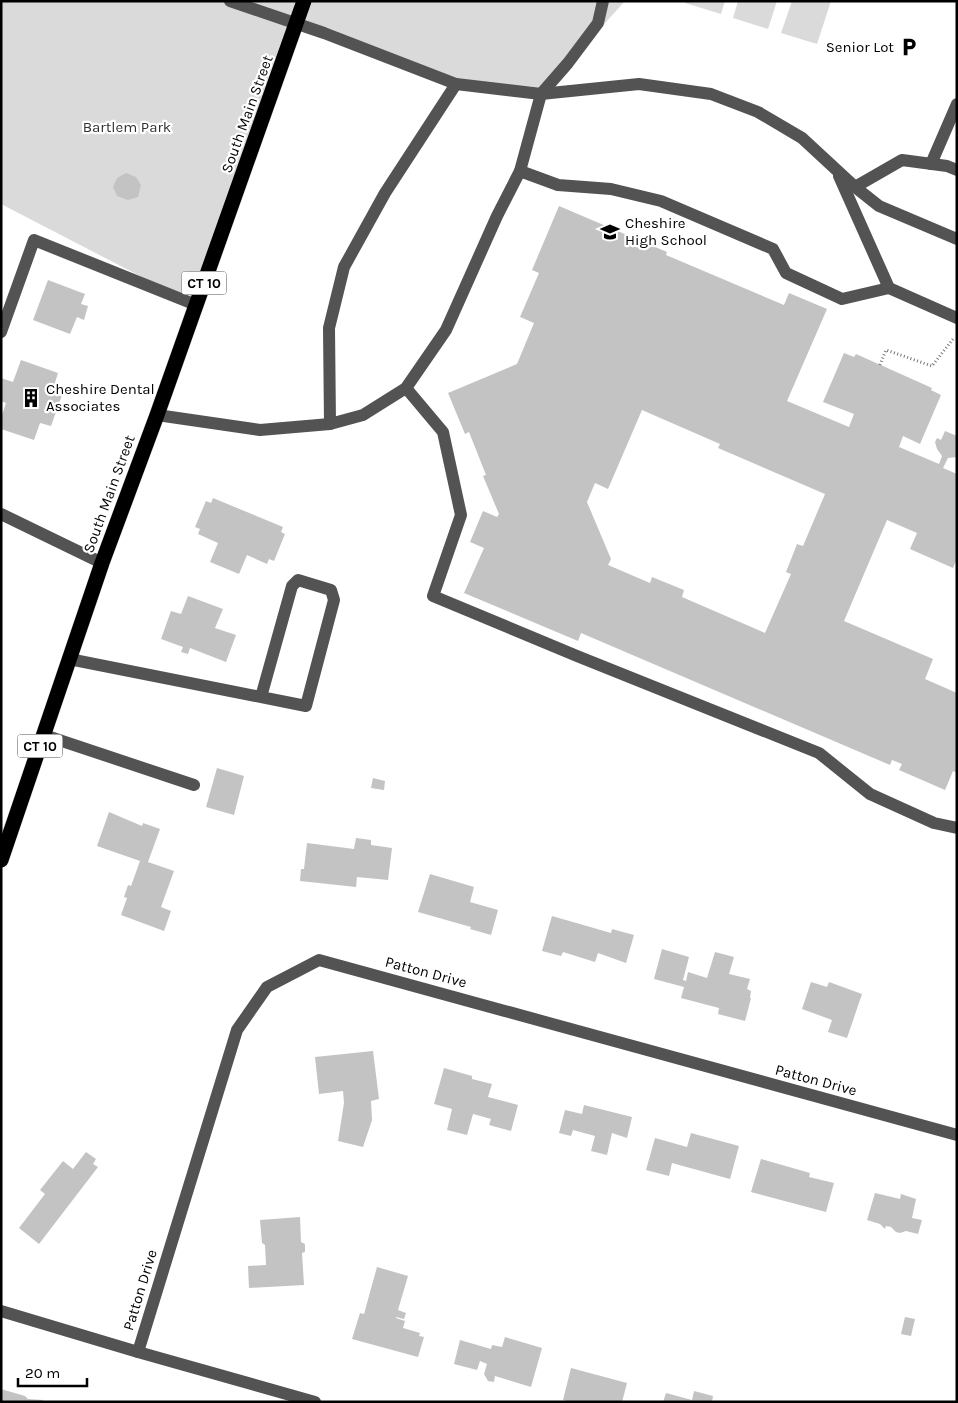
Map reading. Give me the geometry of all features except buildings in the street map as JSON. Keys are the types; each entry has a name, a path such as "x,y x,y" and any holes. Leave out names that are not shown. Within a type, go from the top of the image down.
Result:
{"highway":[{"name":"South Main Street","path":"1,860 102,563 298,23 304,1"}],"street":[{"path":"230,1 298,23 456,84 541,94 639,84 711,94 758,112 802,138 856,188 879,206 957,239"},
{"path":"157,415 260,430 330,424 363,415 406,388 446,330 497,216 520,171 541,94 568,63 598,23 603,1"},
{"path":"330,424 329,328 344,267 386,193 456,84"},
{"path":"931,164 957,104"},
{"path":"856,188 902,160 947,166 957,170"},
{"path":"836,169 889,288"},
{"path":"520,171 558,185 611,189 661,201 773,249 786,273 842,299 889,288 957,318"},
{"path":"1,332 34,240 196,305"},
{"path":"406,388 443,432 461,515 433,596 601,666 819,753 870,794 934,823 957,828"},
{"path":"1,514 102,563"},
{"path":"69,659 306,706 334,600 331,590 298,580 292,586 261,697"},
{"path":"44,734 194,785"},
{"name":"Patton Drive","path":"138,1352 237,1030 267,987 319,960 957,1135"},
{"name":"Patton Drive","path":"1,1311 315,1402"}],"path":[{"path":"880,365 886,350 932,366 953,339"}],"green space":[{"name":"Bartlem Park","path":"1,1 625,1 541,94 456,84 298,24 196,305 1,204"},
{"path":"686,1 725,1 721,14 685,3"},
{"path":"738,1 777,1 768,29 733,18"},
{"path":"792,1 831,1 817,44 781,33"}],"place":[{"name":"Senior Lot","path":"909,47"},
{"name":"Cheshire High School","path":"610,232"},
{"name":"Cheshire Dental Associates","path":"31,398"}]}
